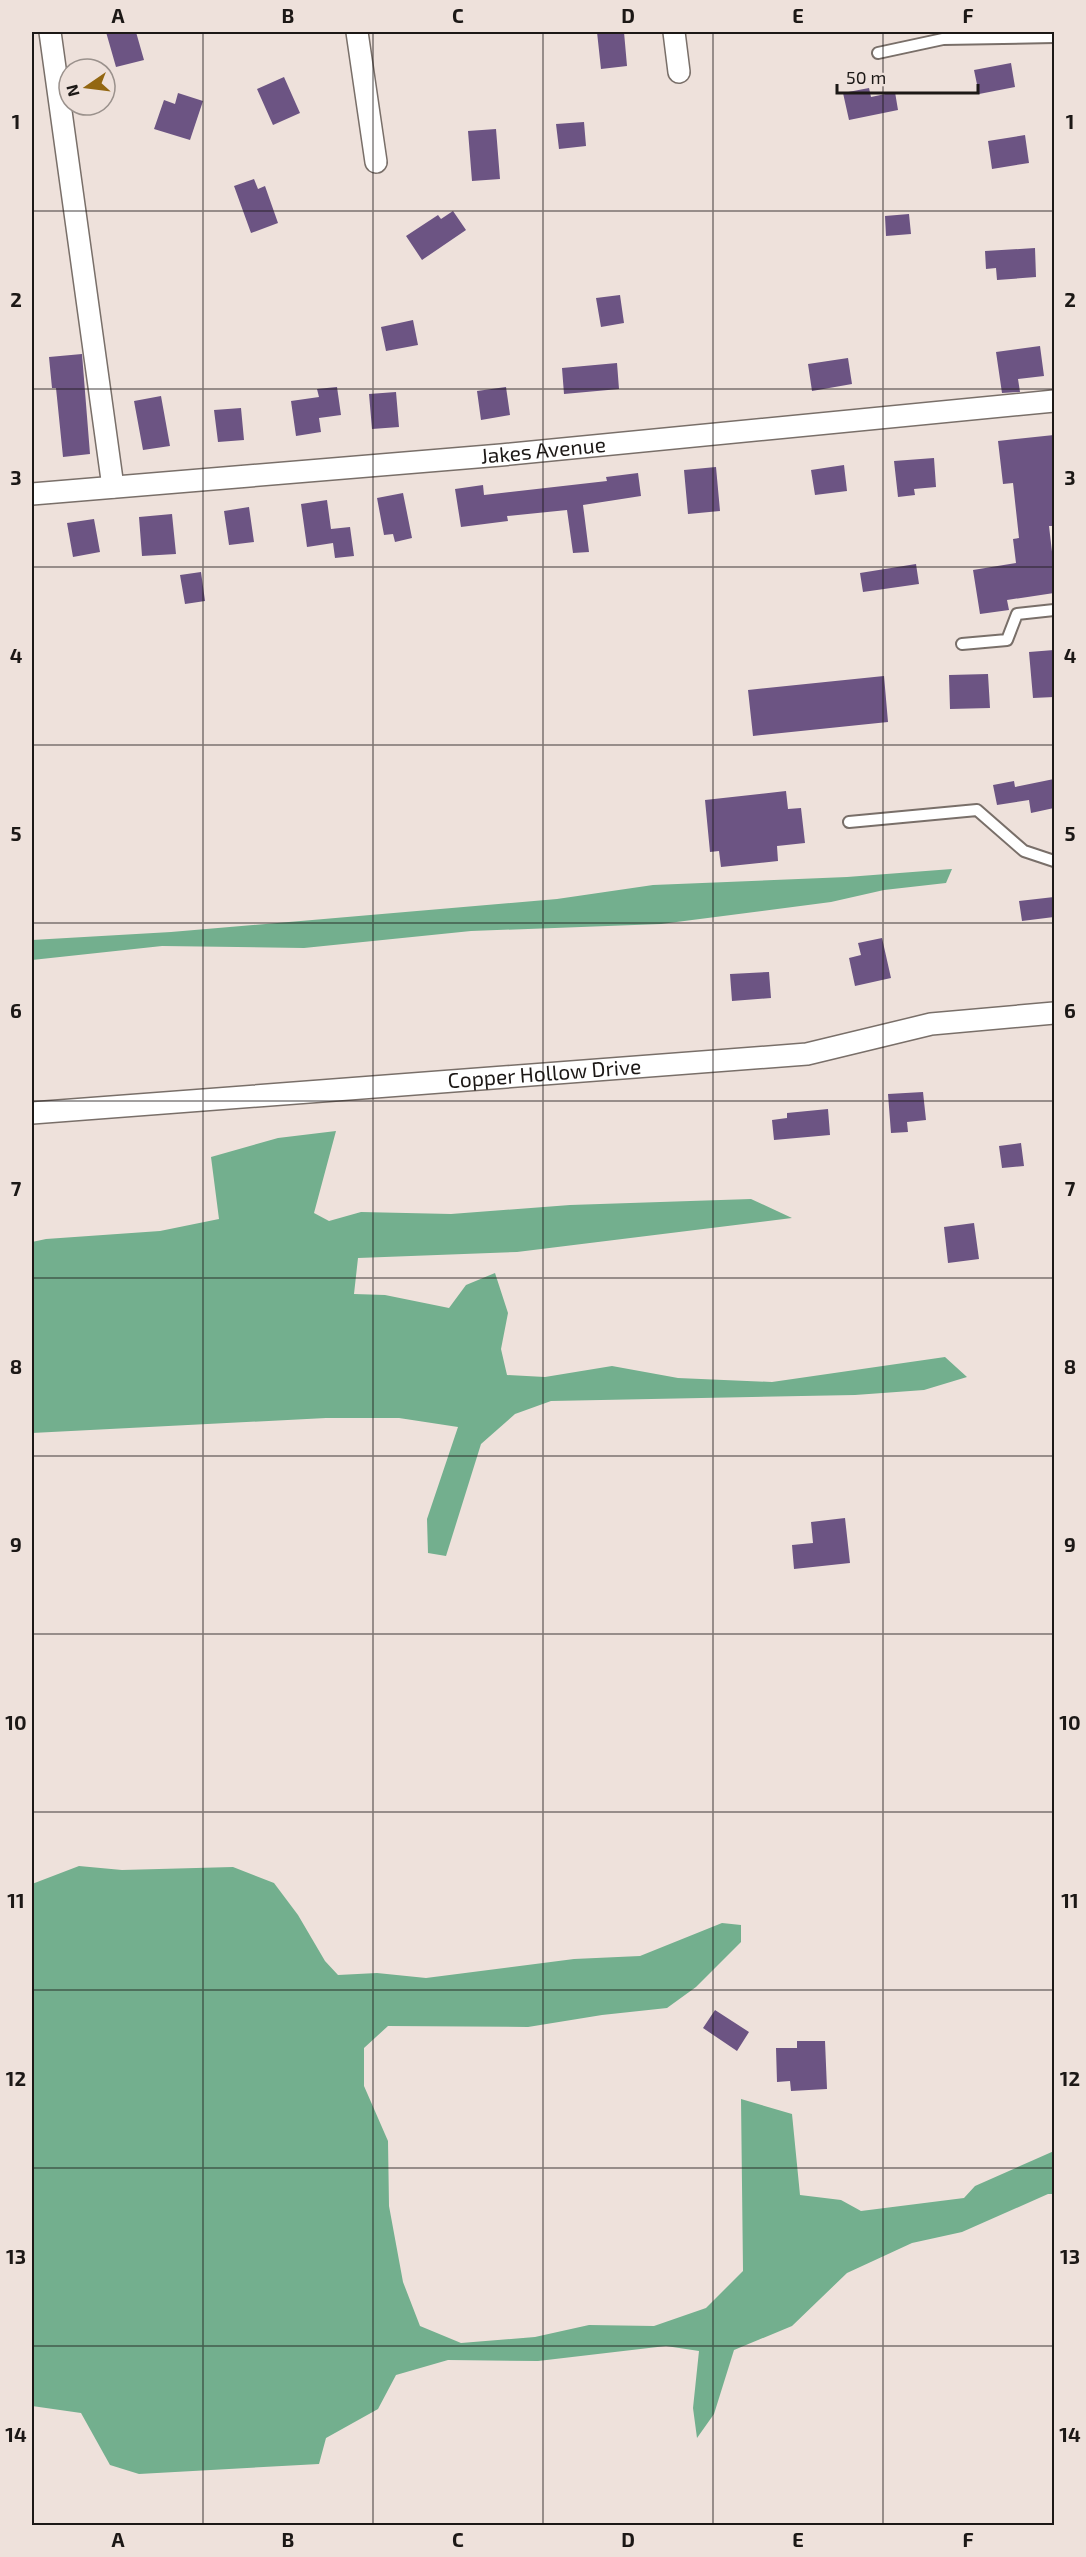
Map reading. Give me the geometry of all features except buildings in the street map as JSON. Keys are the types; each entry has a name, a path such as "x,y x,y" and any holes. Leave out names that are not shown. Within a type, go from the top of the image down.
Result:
{"street":[{"path":"50,32 113,487"},
{"path":"357,32 376,162"},
{"path":"674,32 679,72"},
{"name":"Jakes Avenue","path":"32,494 513,454 1054,401"},
{"name":"Copper Hollow Drive","path":"32,1113 807,1054 931,1024 1054,1013"}],"lane":[{"path":"878,53 943,39 1054,38"},
{"path":"962,644 1007,640 1017,614 1054,610"},
{"path":"849,822 976,810 1024,850 1054,861"}],"green space":[{"path":"952,869 946,883 884,890 831,902 661,924 471,931 304,948 162,946 32,960 32,940 171,932 557,899 653,885 847,877"},
{"path":"336,1131 314,1213 329,1221 361,1212 451,1214 570,1205 751,1199 792,1218 517,1252 358,1258 354,1294 385,1295 449,1308 466,1285 495,1273 508,1313 501,1349 507,1375 545,1377 612,1366 678,1378 772,1382 945,1357 967,1377 924,1390 855,1395 551,1401 515,1414 481,1444 446,1556 428,1553 427,1519 458,1427 399,1418 326,1418 32,1433 32,1242 160,1231 219,1219 211,1157 278,1138"},
{"path":"79,1866 122,1870 233,1867 274,1883 298,1915 325,1961 338,1975 377,1973 426,1978 574,1959 640,1956 722,1923 741,1925 741,1942 696,1987 667,2008 602,2015 528,2027 388,2026 364,2048 364,2086 388,2141 389,2206 403,2282 420,2326 461,2343 535,2337 589,2325 654,2326 706,2308 743,2271 741,2099 792,2114 800,2195 841,2200 861,2211 964,2198 975,2186 1054,2151 1054,2194 1048,2194 962,2232 912,2243 847,2273 792,2326 734,2350 714,2414 697,2438 693,2408 699,2351 666,2346 538,2361 448,2360 396,2375 378,2409 326,2438 319,2464 139,2474 110,2465 81,2413 32,2406 32,1884"}]}
